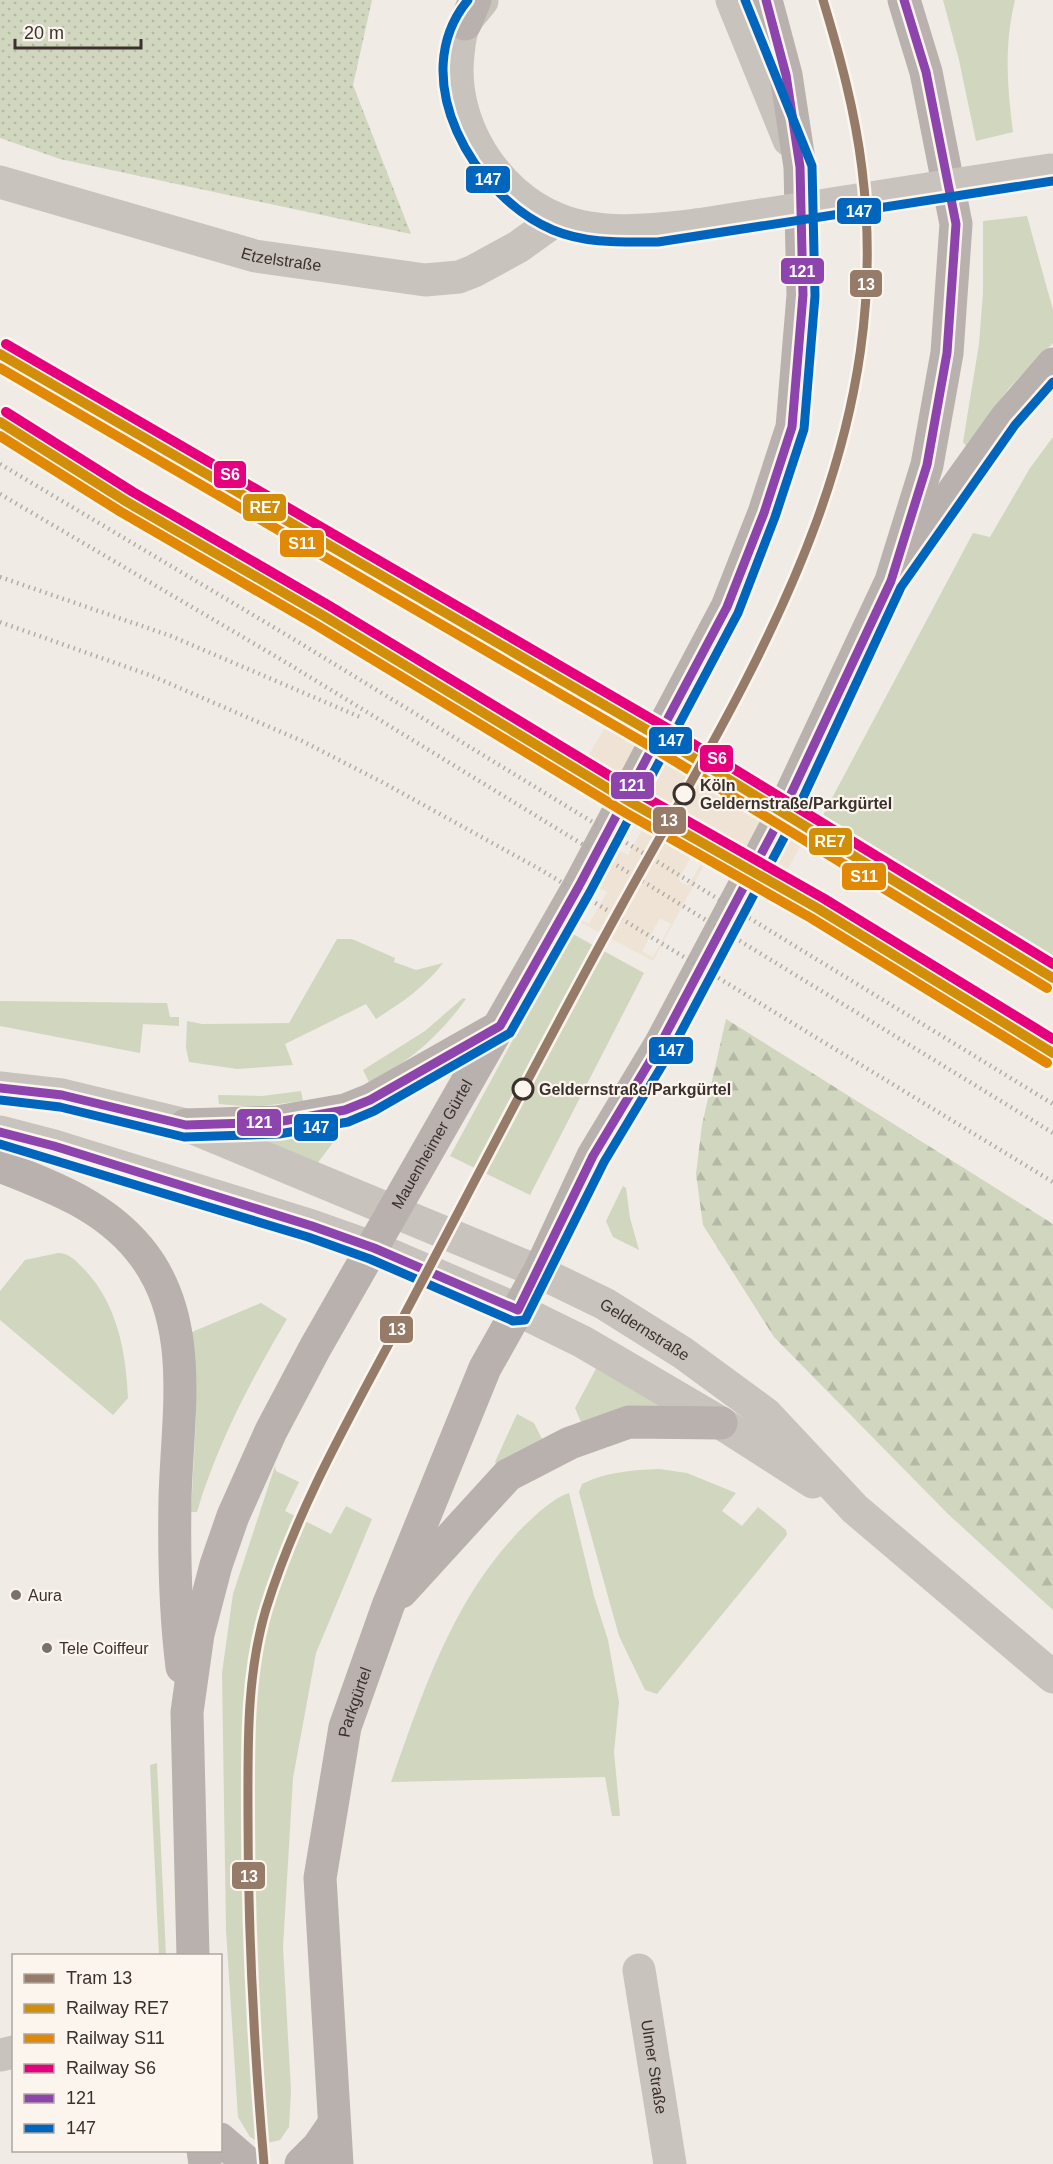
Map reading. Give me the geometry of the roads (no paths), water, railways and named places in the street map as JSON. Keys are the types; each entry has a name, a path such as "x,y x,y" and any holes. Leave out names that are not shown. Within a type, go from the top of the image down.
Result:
{"main road":[{"name":"Mauenheimer Gürtel","path":"374,1248 585,876 727,607 764,513 792,427 803,295 800,167 786,75 766,0"},
{"path":"518,1310 539,1272 593,1156 661,1042 775,828 891,581 927,465 947,353 956,224 926,72 904,0"},
{"path":"891,581 1006,418 1053,364"},
{"path":"186,1125 277,1122 345,1110 370,1100 500,1026"},
{"path":"0,1166 58,1188 90,1207 120,1230 157,1274 168,1297 175,1321 179,1356 180,1425 174,1560 177,1625 187,1712 193,1954"},
{"path":"187,1712 198,1634 216,1565 233,1516 271,1431 374,1248"},
{"name":"Parkgürtel","path":"337,2164 320,1878 345,1727 388,1606 465,1413 486,1368 518,1310"},
{"path":"388,1606 508,1475 570,1443 629,1422 721,1423"},
{"path":"300,2164 318,2147 334,2124"},
{"path":"222,2141 249,2164"}],"street":[{"path":"732,0 800,167"},
{"path":"474,8 459,44 457,73 460,104 472,137 479,151 507,184 525,200 557,219 594,228 623,230 697,225 1052,170"},
{"name":"Etzelstraße","path":"0,182 255,256 425,280 459,276 474,271 518,247 557,219"},
{"name":"Geldernstraße","path":"0,1088 62,1095 186,1125 539,1272 623,1314 725,1383 766,1414 855,1509 1053,1677"},
{"name":"Geldernstraße","path":"0,1132 54,1146 374,1248 518,1310 583,1342 721,1423 855,1509"},
{"name":"Ulmer Straße","path":"639,1970 670,2164"}],"railway":[{"path":"0,464 300,643 1053,1104"},
{"path":"0,494 287,663 1053,1133"},
{"path":"0,577 171,636 360,717"},
{"path":"0,622 152,676 302,741 382,782 543,871 1053,1182"}],"tram line":[{"name":"13","path":"264,2164 250,1946 248,1860 250,1712 259,1634 293,1535 326,1464 565,1010 719,731 764,643 804,555 836,464 858,370 867,272 859,147 846,84 823,0"}],"rail line":[{"name":"S6","path":"6,344 667,728 1053,964"},
{"name":"RE7","path":"0,354 661,738 1053,978"},
{"name":"S11","path":"0,368 655,749 1047,988"},
{"name":"S6","path":"6,412 133,492 328,605 638,793 823,898 1053,1039"},
{"name":"RE7","path":"0,422 127,502 322,615 632,803 817,908 1053,1053"},
{"name":"S11","path":"0,436 121,512 316,625 626,813 811,918 1047,1063"}],"place":[{"name":"Köln Geldernstraße/Parkgürtel","path":"684,794"},
{"name":"Geldernstraße/Parkgürtel","path":"523,1089"},
{"name":"Aura","path":"16,1595"},
{"name":"Tele Coiffeur","path":"47,1648"}]}
